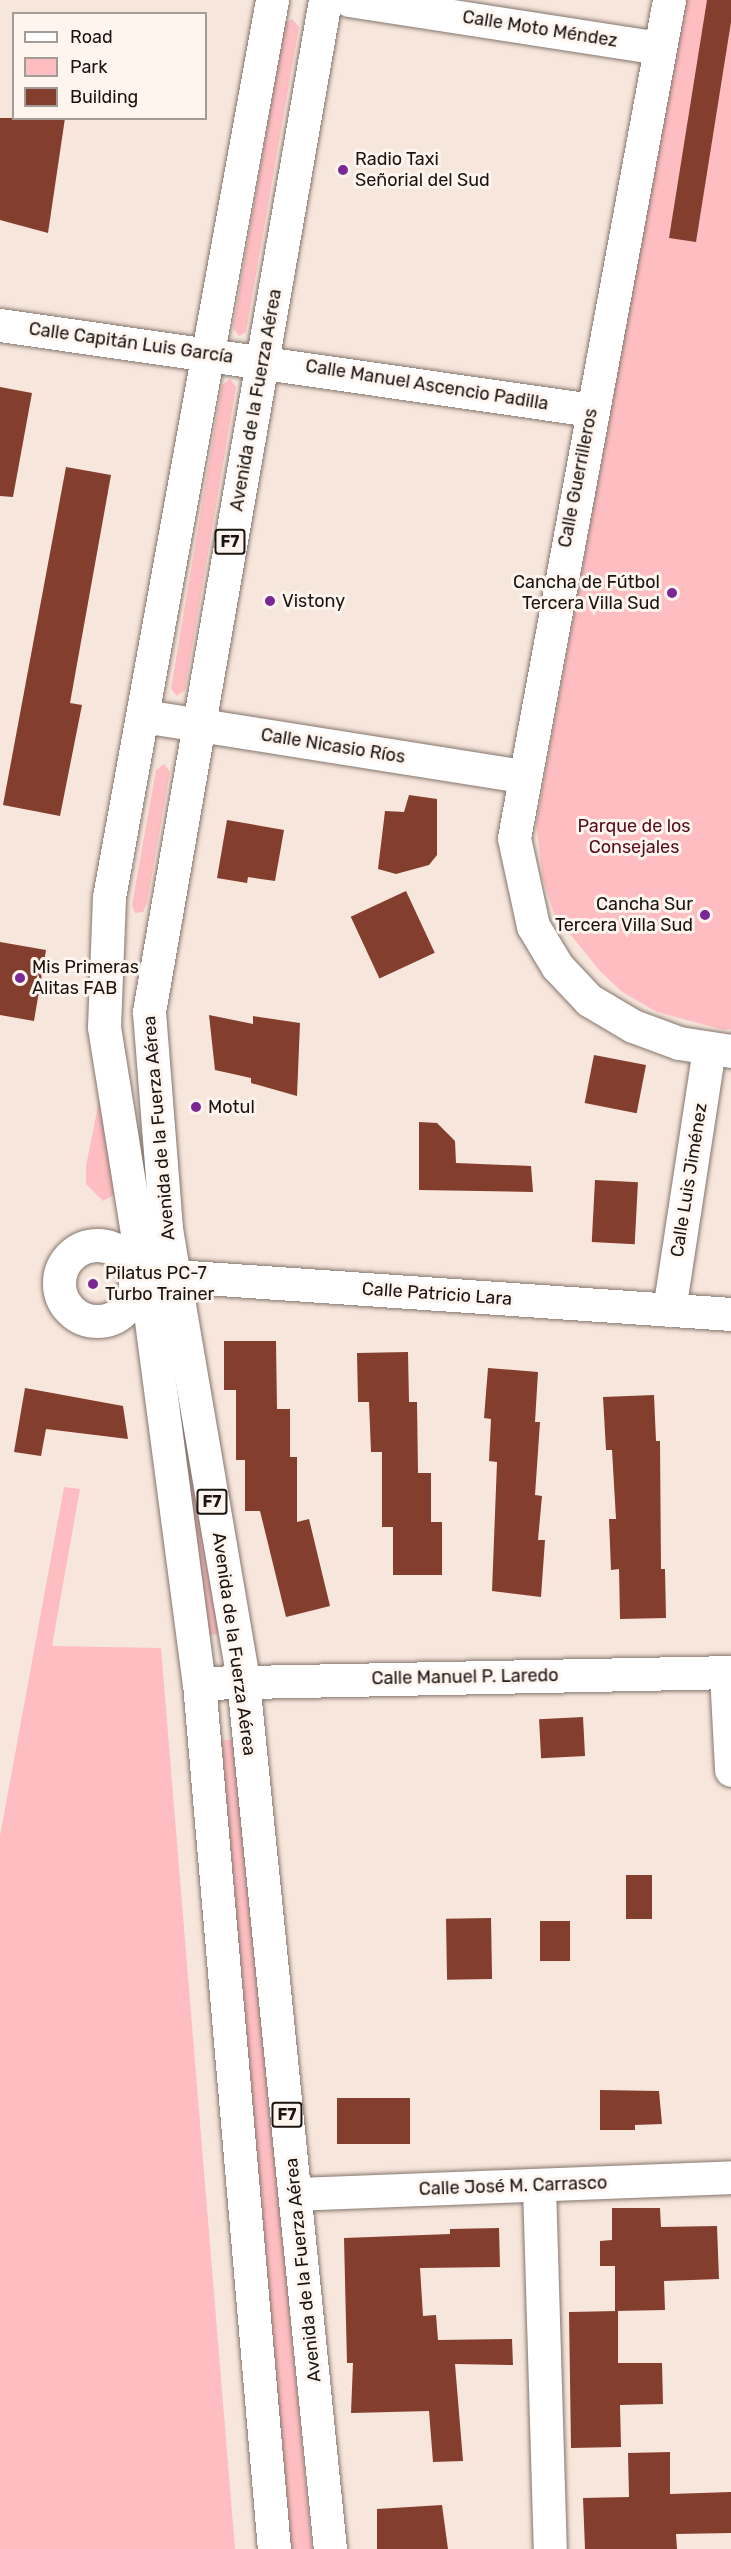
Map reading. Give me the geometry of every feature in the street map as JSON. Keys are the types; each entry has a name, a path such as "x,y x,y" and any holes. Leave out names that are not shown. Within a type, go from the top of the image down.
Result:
{"main road":[{"name":"Avenida de la Fuerza Aérea","path":"272,0 211,354 110,897 104,1027 159,1275 243,1681 330,2549"},
{"name":"Avenida de la Fuerza Aérea","path":"274,2549 199,1683 159,1275 166,1229 149,1012 325,0"},
{"name":"Calle Moto Méndez","path":"349,0 659,48"},
{"name":"Calle Guerrilleros","path":"669,0 522,776 514,838 521,885 533,926 557,966 590,1000 633,1026 720,1050"},
{"name":"Calle Capitán Luis García","path":"0,325 263,360"},
{"name":"Calle Manuel Ascencio Padilla","path":"263,360 591,410"},
{"name":"Calle Nicasio Ríos","path":"143,716 522,776"},
{"name":"Calle Luis Jiménez","path":"669,1310 720,1050"},
{"name":"Calle Patricio Lara","path":"159,1275 731,1314"},
{"name":"Calle Manuel P. Laredo","path":"199,1683 728,1672"},
{"path":"728,1672 731,1770"},
{"name":"Calle José M. Carrasco","path":"295,2194 731,2177"},
{"path":"539,2185 550,2549"}],"green space":[{"name":"Parque de los Consejales","path":"685,0 731,0 731,1029 724,1030 657,1012 622,992 599,970 554,914 543,879 536,824"},
{"path":"292,19 299,27 246,332 239,336 233,328 285,23"},
{"path":"230,379 236,387 185,690 177,696 171,689 222,385"},
{"path":"164,764 170,772 147,903 143,912 135,913 132,905 156,770"},
{"path":"102,1086 117,1193 103,1201 86,1184 86,1166"},
{"path":"173,1365 222,1632 209,1636"},
{"path":"64,1487 80,1489 52,1646 161,1648 235,2549 0,2549 0,1836"},
{"path":"236,1739 312,2549 289,2549 217,1741"}],"building":[{"path":"707,0 731,0 731,22 696,242 669,238"},
{"path":"0,118 65,120 48,233 0,220"},
{"path":"0,387 32,393 13,497 0,496"},
{"path":"66,467 111,475 70,703 82,705 60,816 3,805"},
{"path":"409,795 437,799 437,855 429,865 396,874 378,869 385,811 404,812"},
{"path":"227,820 284,830 275,881 248,877 247,883 217,878"},
{"path":"406,891 435,953 379,978 351,917"},
{"path":"0,942 46,950 34,1021 0,1015"},
{"path":"209,1015 253,1024 253,1016 300,1023 297,1096 251,1083 251,1078 215,1070"},
{"path":"594,1055 646,1065 637,1113 585,1103"},
{"path":"419,1122 437,1123 455,1141 456,1163 531,1166 533,1192 419,1190"},
{"path":"595,1180 638,1182 635,1244 592,1242"},
{"path":"224,1341 276,1341 277,1409 290,1409 290,1457 297,1457 297,1522 309,1519 330,1606 286,1617 260,1511 245,1511 245,1460 236,1460 236,1390 224,1390"},
{"path":"408,1352 409,1402 417,1402 418,1473 431,1473 431,1522 442,1522 442,1575 393,1575 393,1527 382,1527 382,1452 371,1452 369,1402 358,1402 357,1353"},
{"path":"488,1368 538,1372 535,1422 540,1422 535,1495 542,1496 538,1540 545,1540 541,1597 492,1591 497,1462 489,1461 491,1419 484,1418"},
{"path":"25,1388 123,1406 128,1439 46,1429 41,1456 14,1452"},
{"path":"654,1395 656,1441 660,1441 661,1569 665,1569 666,1618 620,1619 619,1569 611,1570 609,1519 616,1519 612,1450 606,1450 603,1397"},
{"path":"583,1717 585,1756 541,1758 539,1719"},
{"path":"626,1875 652,1875 652,1919 626,1919"},
{"path":"491,1918 492,1979 447,1980 446,1919"},
{"path":"540,1921 570,1921 570,1961 540,1961"},
{"path":"600,2090 659,2091 662,2124 635,2125 635,2130 600,2130"},
{"path":"337,2098 410,2098 410,2144 337,2144"},
{"path":"612,2208 660,2208 661,2227 717,2226 719,2279 664,2281 665,2310 615,2311 615,2266 600,2266 600,2241 612,2240"},
{"path":"499,2228 500,2267 420,2268 423,2316 436,2315 438,2340 512,2339 513,2365 455,2364 463,2461 433,2462 429,2411 351,2413 353,2363 347,2363 344,2238 450,2234 450,2229"},
{"path":"618,2311 618,2363 662,2363 663,2404 620,2405 621,2447 571,2448 569,2312"},
{"path":"670,2452 670,2494 731,2492 731,2533 676,2534 677,2549 585,2549 583,2498 629,2497 628,2453"},
{"path":"442,2505 448,2549 377,2549 377,2509"}],"place":[{"name":"Radio Taxi Señorial del Sud","path":"343,170"},
{"name":"Cancha de Fútbol Tercera Villa Sud","path":"672,593"},
{"name":"Vistony","path":"270,601"},
{"name":"Cancha Sur Tercera Villa Sud","path":"705,915"},
{"name":"Mis Primeras Alitas FAB","path":"20,978"},
{"name":"Motul","path":"196,1107"},
{"name":"Pilatus PC-7 Turbo Trainer","path":"93,1284"}]}
